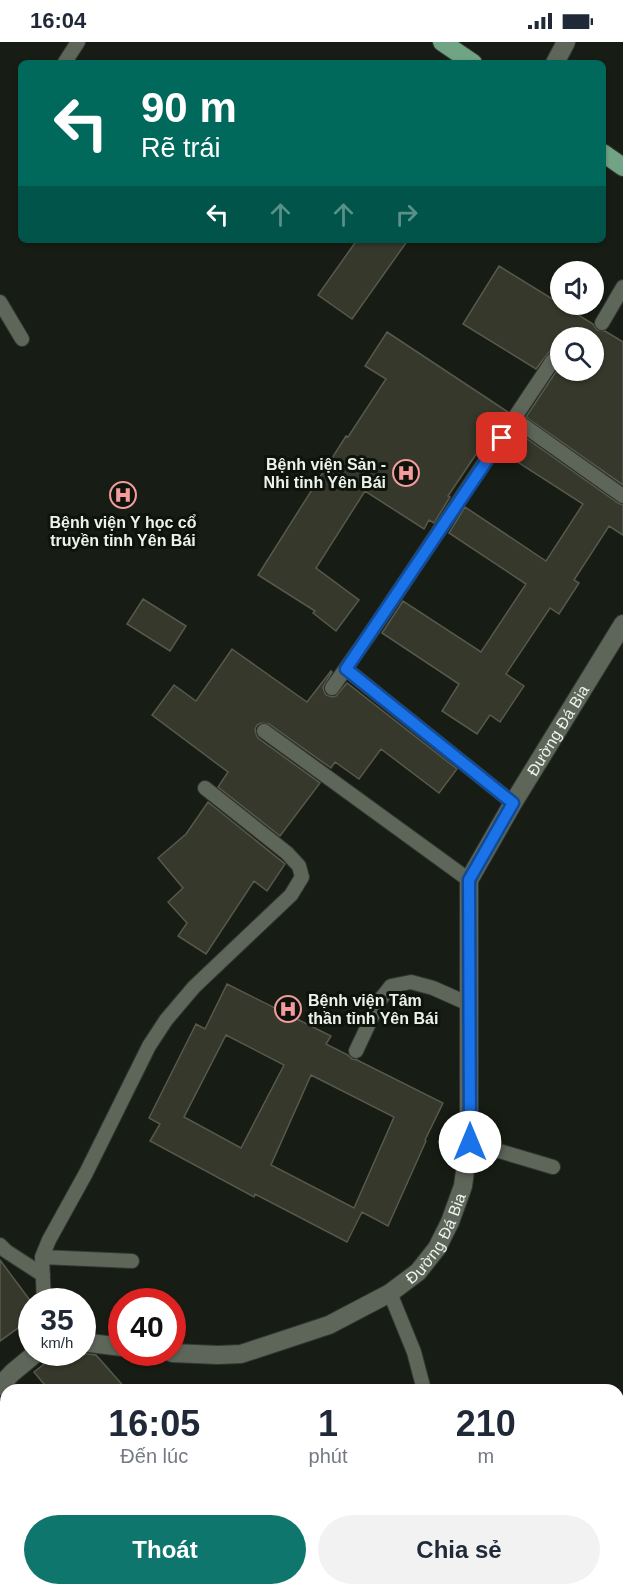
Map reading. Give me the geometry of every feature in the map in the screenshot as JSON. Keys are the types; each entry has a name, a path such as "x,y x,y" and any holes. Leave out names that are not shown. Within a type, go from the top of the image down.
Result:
{"main road":[{"path":"442,42 461,60"},
{"path":"606,155 623,167"}],"street":[{"path":"557,60 566,42"},
{"name":"Đường Đá Bia","path":"186,1354 241,1354 329,1325 390,1293 418,1272 437,1248 464,1186 470,1142 469,880 513,803 623,624"},
{"path":"2,1384 20,1366"}],"lane":[{"path":"66,60 78,42"},
{"path":"602,323 623,287"},
{"path":"0,302 22,339"},
{"path":"332,688 550,364"},
{"path":"523,424 623,496"},
{"path":"346,669 513,803"},
{"path":"264,730 469,880"},
{"path":"43,1288 42,1257 149,1046 166,1020 194,987 291,895 302,877 299,866 287,853 205,788"},
{"path":"356,1051 380,1000 391,986 411,982 433,988 469,1004"},
{"path":"470,1142 553,1167"},
{"path":"0,1245 43,1275"},
{"path":"42,1257 132,1261"},
{"path":"390,1293 414,1352 422,1384"}],"building":[{"path":"355,243 406,243 352,319 318,295"},
{"path":"499,266 550,297 550,315 578,315 595,327 550,327 550,352 536,369 463,324"},
{"path":"604,331 623,342 623,485 526,417 550,381 604,381"},
{"path":"387,332 508,412 487,442 485,441 448,496 450,497 434,523 429,520 424,529 365,491 316,568 359,600 336,631 313,613 315,611 258,575 346,436 348,437 386,379 365,366"},
{"path":"516,431 623,505 623,535 609,526 574,580 579,583 559,614 550,608 506,674 524,686 500,722 490,715 477,734 442,711 459,684 382,633 403,601 481,652 526,584 449,533 465,507 546,561 583,504 502,452"},
{"path":"143,599 186,626 170,651 127,624"},
{"path":"232,649 307,702 331,671 323,687 326,695 336,696 347,683 457,769 439,793 381,749 359,779 335,762 331,768 269,724 261,723 255,729 258,738 320,783 280,836 218,787 228,772 152,715 174,685 196,701"},
{"path":"208,802 285,864 267,891 254,881 206,954 178,936 187,923 168,902 183,888 158,858 186,834"},
{"path":"227,984 331,1036 326,1044 352,1059 443,1103 388,1226 362,1212 347,1242 255,1194 254,1197 150,1141 160,1124 149,1118 196,1024 205,1029","holes":["226,1035 284,1065 241,1148 184,1117","311,1075 394,1117 354,1208 271,1165"]},
{"path":"0,1260 21,1288 18,1288 18,1328 0,1341"},
{"path":"96,1355 122,1384 44,1384 34,1372 42,1366 96,1366"}],"place":[{"name":"Bệnh viện Sản - Nhi tỉnh Yên Bái","path":"406,473"},
{"name":"Bệnh viện Y học cổ truyền tỉnh Yên Bái","path":"123,495"},
{"name":"Bệnh viện Tâm thần tỉnh Yên Bái","path":"288,1009"}],"route":[{"path":"470,1142 469,880 513,803 346,669 502,438"}]}
